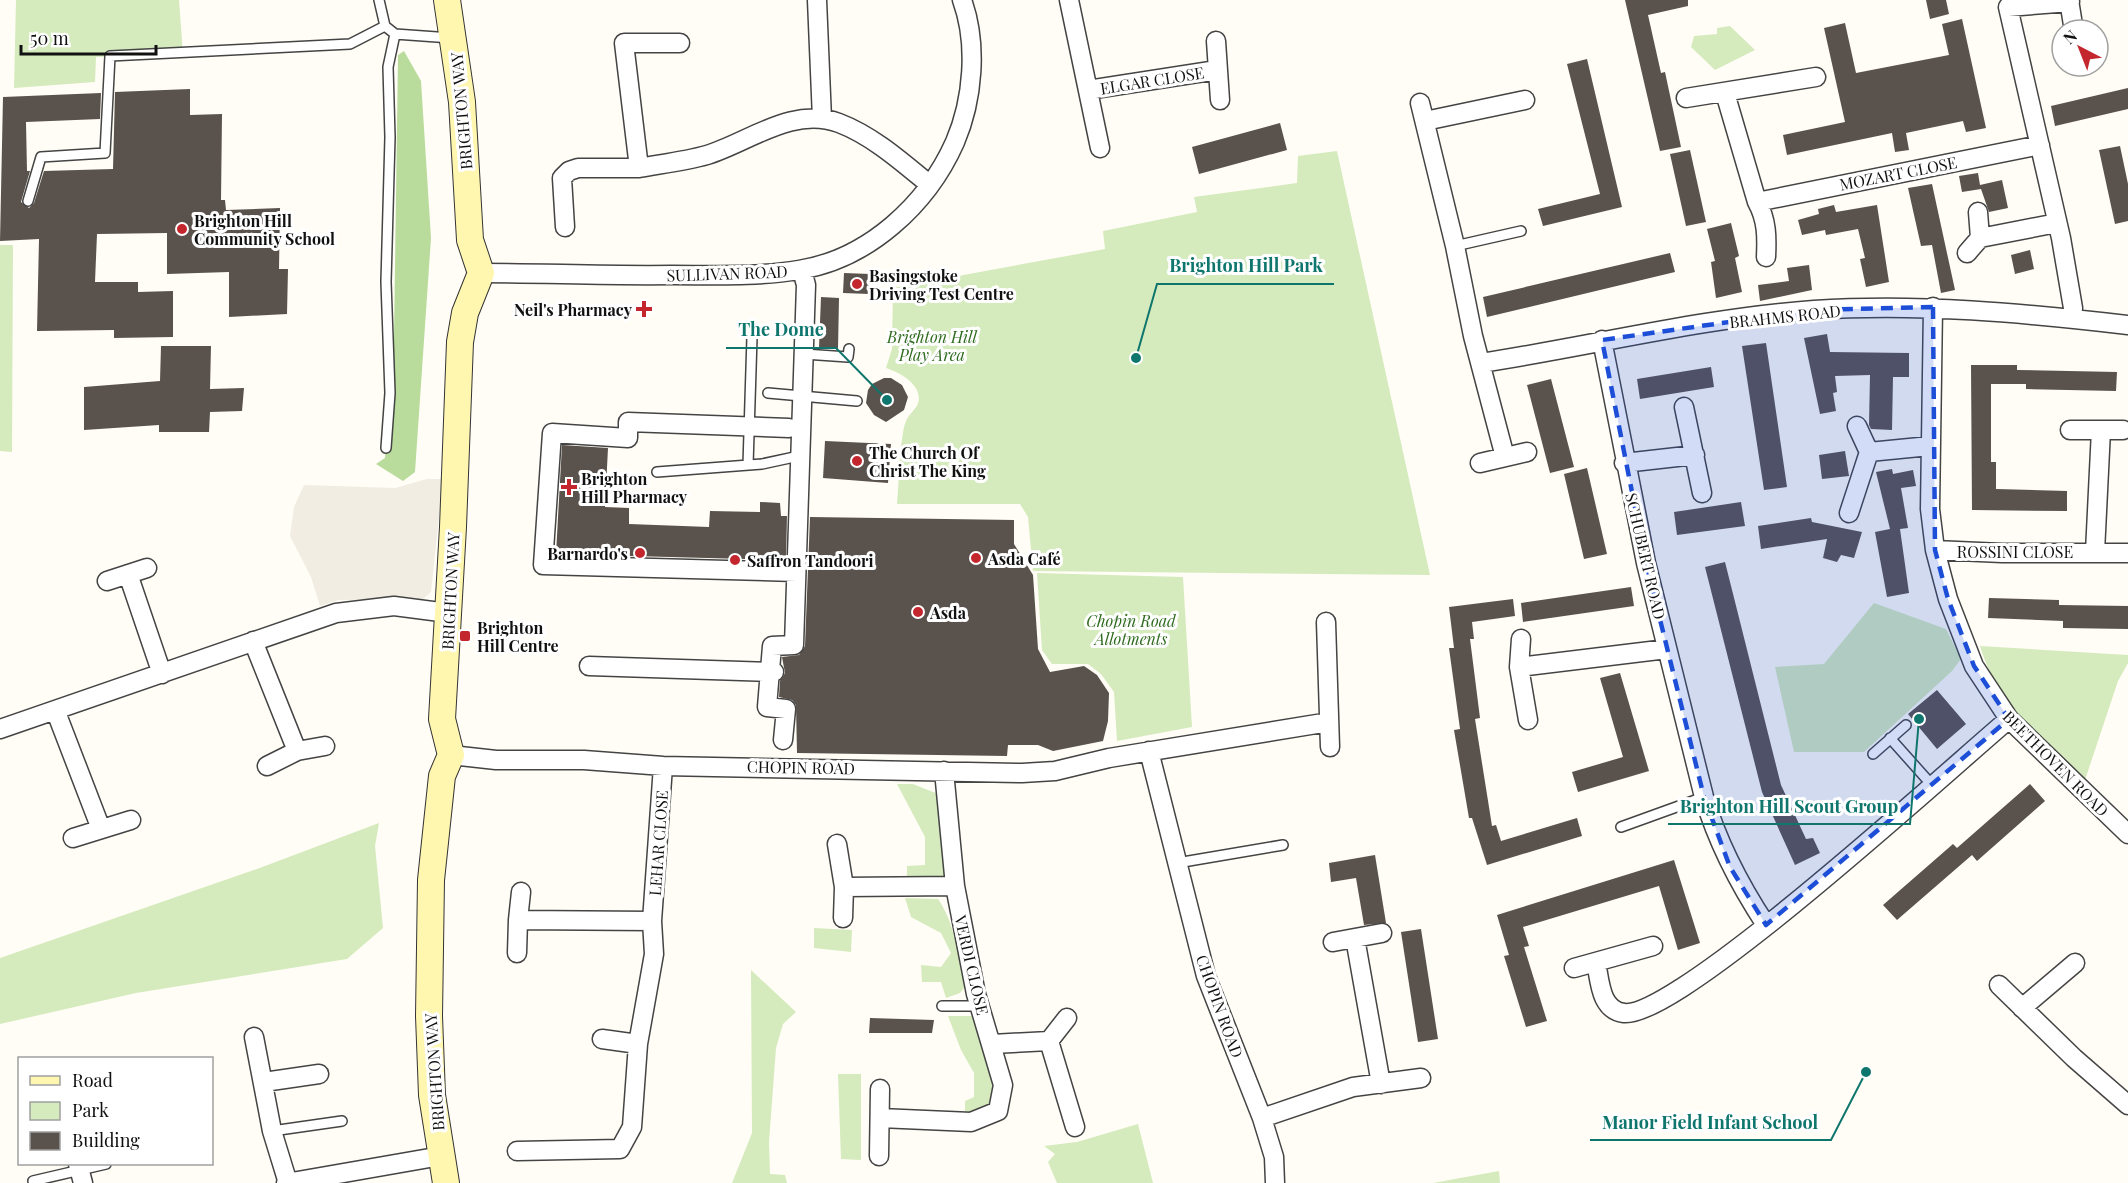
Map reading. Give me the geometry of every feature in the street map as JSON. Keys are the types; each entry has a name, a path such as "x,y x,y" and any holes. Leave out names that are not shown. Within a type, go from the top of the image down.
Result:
{"street":[{"name":"BRIGHTON WAY","path":"446,1183 432,1095 429,1016 431,880 442,776 452,755 442,719 460,342 465,313 481,273 470,240 462,102 447,0"},
{"path":"817,0 822,119"},
{"name":"ELGAR CLOSE","path":"1069,0 1100,148"},
{"name":"SULLIVAN ROAD","path":"481,273 717,275 802,270 855,250 883,234 904,216 930,185 948,158 962,127 972,55 967,1"},
{"path":"2072,18 2070,1 2008,7 2058,224 2073,308 2072,319"},
{"name":"ELGAR CLOSE","path":"1216,41 1220,99"},
{"path":"639,168 624,43 680,43"},
{"name":"ELGAR CLOSE","path":"1088,90 1217,70"},
{"path":"1686,98 1816,77"},
{"path":"1725,93 1757,202 1763,212 1767,231 1766,257"},
{"path":"1425,121 1526,100"},
{"path":"1419,103 1455,246 1473,336 1505,457"},
{"path":"565,227 562,178 569,171 578,168 639,168 707,155 784,122 822,119 837,122 874,141 930,185"},
{"name":"MOZART CLOSE","path":"1757,202 2040,145"},
{"path":"1978,212 1980,238"},
{"path":"1967,253 1980,238 2058,224"},
{"path":"783,740 786,709 767,707 772,672 772,646 794,645 806,285 802,270"},
{"name":"BRAHMS ROAD","path":"1481,363 1602,340 1814,310 1933,307 2128,325"},
{"name":"BEETHOVEN ROAD","path":"1933,307 1930,509 1935,550 1948,599 1974,666 2009,719 2128,834"},
{"name":"SCHUBERT ROAD","path":"1602,340 1624,463 1704,797 1714,832 1730,867 1744,893 1766,925"},
{"path":"1684,407 1702,493"},
{"path":"789,428 628,422 628,438 552,432 543,565 796,572"},
{"path":"1849,513 1869,452 1857,426"},
{"path":"2070,430 2123,430"},
{"name":"ROSSINI CLOSE","path":"2095,552 2100,430"},
{"path":"1869,452 1930,446"},
{"path":"1480,463 1527,452"},
{"path":"1624,463 1695,455"},
{"name":"ROSSINI CLOSE","path":"1935,550 2002,553 2128,553"},
{"path":"106,581 147,568"},
{"path":"128,574 162,674"},
{"path":"0,729 56,712 336,613 394,606 448,613"},
{"path":"1326,621 1330,747"},
{"path":"1521,639 1519,667 1528,720"},
{"path":"254,641 297,751"},
{"path":"1519,667 1667,649"},
{"path":"589,666 772,672"},
{"path":"56,712 101,830"},
{"path":"1596,962 1605,1000 1615,1010 1627,1013 1677,991 1844,864 1931,784 2009,719"},
{"name":"CHOPIN ROAD","path":"452,755 496,760 584,760 663,766 1022,773 1055,771 1149,752 1329,722"},
{"path":"267,766 297,751 325,746"},
{"name":"CHOPIN ROAD","path":"1149,752 1206,976 1262,1118 1274,1157 1275,1183"},
{"name":"LEHAR CLOSE","path":"517,1151 620,1149 632,1127 638,1044 654,954 652,921 663,766"},
{"name":"VERDI CLOSE","path":"880,1118 971,1122 998,1111 1003,1085 980,1006 955,886 944,771"},
{"path":"73,838 131,820"},
{"path":"837,844 844,887 843,918"},
{"path":"844,887 955,886"},
{"path":"517,953 521,892"},
{"path":"518,920 652,921"},
{"path":"1333,942 1382,933"},
{"path":"1355,938 1381,1084"},
{"path":"1574,968 1653,946"},
{"path":"2022,1008 2075,963"},
{"path":"2000,985 2074,1058 2128,1105"},
{"path":"1049,1041 1066,1018"},
{"path":"254,1036 272,1131 287,1183 441,1156"},
{"path":"602,1039 638,1044"},
{"path":"992,1044 1049,1041"},
{"path":"1049,1041 1075,1127"},
{"path":"264,1082 319,1074"},
{"path":"1262,1118 1353,1088 1421,1078"},
{"path":"879,1156 880,1089"}],"lane":[{"path":"380,0 385,26 395,34 454,38"},
{"path":"28,201 41,157 105,153 110,56 350,44 385,26"},
{"path":"386,447 390,393 386,282 390,136 388,67 395,34"},
{"path":"1455,246 1521,231"},
{"path":"748,465 752,337"},
{"path":"804,354 848,357 849,349"},
{"path":"768,393 857,400"},
{"path":"657,472 748,465 799,456"},
{"path":"1873,754 1906,725"},
{"path":"1890,738 1931,784"},
{"path":"1621,827 1704,797"},
{"path":"1177,863 1283,845"},
{"path":"942,1006 980,1006"},
{"path":"272,1131 342,1121"},
{"path":"33,1181 80,1173 103,1165"}],"highlighted area":[{"path":"1933,307 1935,550 1948,599 1974,666 2009,719 1766,925 1730,867 1704,797 1646,563 1602,340 1814,310"}],"green space":[{"path":"16,0 179,0 183,54 96,57 95,82 14,88"},
{"path":"1730,26 1755,50 1715,70 1691,47 1694,36 1717,34 1717,28"},
{"path":"404,51 421,81 431,238 415,472 403,481 376,464 385,458 394,337 398,55"},
{"name":"Brighton Hill Play Area","path":"1337,151 1430,575 1033,571 1028,517 1020,504 897,504 904,428 919,398 916,388 909,380 886,368 892,349 893,288 1105,249 1103,231 1197,212 1194,197 1297,183 1298,156"},
{"path":"0,245 13,245 12,452 0,451"},
{"name":"Chopin Road Allotments","path":"1037,573 1183,577 1192,727 1117,741 1114,692 1101,674 1088,664 1052,664 1042,650"},
{"path":"1874,603 1946,629 1961,659 1952,671 1864,752 1794,752 1775,667 1824,664"},
{"path":"1980,646 2128,655 2128,663 2118,681 2085,780 2037,735 2010,704 1988,667"},
{"path":"897,784 913,784 938,794 950,886 907,881 907,866 925,865 925,837"},
{"path":"379,823 375,846 383,928 347,959 136,993 0,1024 0,958 257,869"},
{"path":"905,898 938,899 944,909 968,983 960,993 946,998 941,982 922,982 921,965 941,967 951,953 941,933 911,917"},
{"path":"814,928 852,930 851,952 814,948"},
{"path":"751,970 796,1012 783,1024 776,1048 769,1142 770,1174 785,1175 787,1183 732,1183 752,1133"},
{"path":"948,1016 974,1016 993,1072 994,1102 975,1113 965,1115 965,1101 974,1097 974,1073 961,1050"},
{"path":"838,1074 861,1074 861,1160 841,1159"},
{"path":"1138,1124 1153,1183 1057,1183 1048,1162 1055,1154 1044,1146 1077,1142"},
{"path":"1499,1171 1500,1183 1433,1183"}],"shaded area":[{"path":"427,479 443,479 431,592 423,599 339,600 320,606 311,577 290,536 294,507 304,485 395,488"}],"building":[{"path":"1625,0 1688,0 1688,6 1648,15 1661,73 1665,72 1681,147 1660,151"},
{"path":"1926,0 1946,0 1949,14 1930,19"},
{"path":"1962,19 1986,128 1966,132 1963,121 1906,133 1909,150 1895,152 1892,133 1787,155 1783,135 1845,122 1824,28 1845,23 1856,73 1949,55 1942,24"},
{"path":"1587,59 1622,207 1543,226 1538,209 1600,194 1567,64"},
{"path":"2128,88 2128,109 2055,126 2051,106"},
{"path":"190,89 190,115 222,114 221,200 225,200 226,210 280,208 279,269 288,269 287,314 229,317 229,272 167,274 167,233 97,234 95,282 138,282 138,292 173,291 173,337 114,338 114,330 37,331 39,239 0,241 3,97 101,93 100,119 26,122 27,171 30,171 21,202 29,208 34,203 44,171 113,169 115,92"},
{"path":"1280,123 1287,150 1199,174 1192,147"},
{"path":"2120,146 2128,184 2128,221 2115,224 2099,150"},
{"path":"1690,150 1706,222 1686,226 1670,154"},
{"path":"1978,173 1980,185 2002,180 2008,208 1989,212 1981,189 1962,192 1959,176"},
{"path":"1932,184 1955,290 1941,293 1932,245 1921,246 1908,188"},
{"path":"1834,205 1836,212 1877,205 1889,282 1866,287 1860,259 1865,258 1858,229 1826,235 1825,230 1802,235 1798,220 1819,214 1818,209"},
{"path":"1731,223 1739,256 1735,258 1742,292 1716,298 1711,262 1715,261 1707,229"},
{"path":"2030,250 2034,269 2015,274 2011,255"},
{"path":"1670,253 1675,272 1487,317 1483,297"},
{"path":"1809,265 1812,290 1760,301 1758,285 1789,281 1787,268"},
{"name":"Basingstoke Driving Test Centre","path":"844,273 870,274 869,294 843,293"},
{"path":"821,297 839,298 838,349 819,348"},
{"path":"1827,334 1830,352 1909,353 1909,377 1893,377 1892,430 1871,429 1869,425 1870,375 1835,376 1837,392 1833,393 1836,411 1820,414 1804,338"},
{"path":"1766,343 1787,487 1764,490 1742,346"},
{"path":"161,346 211,346 210,389 244,388 242,411 210,412 209,432 159,432 159,425 84,430 84,387 160,381"},
{"path":"1971,365 2017,365 2017,370 2117,372 2116,391 2026,389 2026,384 1991,384 1991,462 1996,462 1996,489 2067,491 2067,511 1972,510"},
{"path":"1711,367 1714,387 1640,399 1637,379"},
{"path":"884,378 891,378 902,385 908,397 904,410 886,422 874,415 866,403 868,390 872,384"},
{"path":"1551,379 1574,467 1550,473 1527,385"},
{"name":"The Church Of Christ The King","path":"825,441 891,444 888,483 823,478"},
{"path":"562,445 608,448 605,507 629,508 629,524 709,527 710,511 760,512 760,502 780,503 781,516 787,516 786,560 556,554"},
{"path":"1845,451 1849,476 1822,479 1819,455"},
{"path":"1587,468 1607,554 1584,559 1564,474"},
{"path":"1892,469 1893,474 1913,470 1916,486 1901,488 1908,528 1900,529 1909,593 1887,597 1875,532 1890,529 1876,472"},
{"path":"1741,502 1745,526 1677,535 1674,512"},
{"name":"Asda","path":"810,517 1014,520 1014,544 1033,575 1038,649 1050,672 1084,666 1097,675 1109,693 1108,721 1103,741 1053,751 1038,745 1008,745 1007,756 797,753 796,705 792,700 779,697 780,681 785,673 782,657 799,655 805,646"},
{"path":"1811,518 1812,522 1862,532 1854,558 1841,555 1837,562 1823,558 1827,539 1761,549 1758,526"},
{"path":"1725,562 1781,785 1806,839 1813,838 1820,853 1795,865 1762,792 1705,567"},
{"path":"1631,587 1634,606 1523,622 1521,603"},
{"path":"1989,598 2059,600 2059,605 2128,606 2128,629 2063,628 2063,621 1988,618"},
{"path":"1513,599 1515,616 1472,622 1474,639 1470,639 1480,718 1475,719 1492,826 1496,825 1501,841 1577,818 1582,836 1487,865 1472,818 1469,818 1454,730 1460,729 1449,648 1454,648 1449,607"},
{"path":"1620,673 1649,771 1578,792 1572,772 1623,757 1600,678"},
{"path":"1937,690 1966,724 1937,749 1908,714"},
{"path":"2030,784 2045,801 1977,861 1972,855 1897,920 1883,905 1953,844 1957,848"},
{"path":"1375,855 1386,923 1364,925 1356,878 1331,882 1329,863"},
{"path":"1674,860 1700,943 1678,950 1659,886 1523,927 1529,946 1524,947 1547,1021 1526,1027 1504,956 1509,955 1497,915"},
{"path":"1421,929 1438,1039 1418,1042 1401,932"},
{"path":"870,1018 934,1020 932,1033 869,1033"}],"place":[{"name":"Brighton Hill Community School","path":"182,229"},
{"name":"Basingstoke Driving Test Centre","path":"857,284"},
{"name":"Neil's Pharmacy","path":"644,309"},
{"name":"Brighton Hill Park","path":"1136,358"},
{"name":"The Dome","path":"887,400"},
{"name":"The Church Of Christ The King","path":"857,461"},
{"name":"Brighton Hill Pharmacy","path":"569,487"},
{"name":"Barnardo's","path":"640,553"},
{"name":"Asda Café","path":"976,558"},
{"name":"Saffron Tandoori","path":"735,560"},
{"name":"Asda","path":"918,612"},
{"name":"Brighton Hill Centre","path":"465,636"},
{"name":"Brighton Hill Scout Group","path":"1919,719"},
{"name":"Manor Field Infant School","path":"1866,1072"}]}
